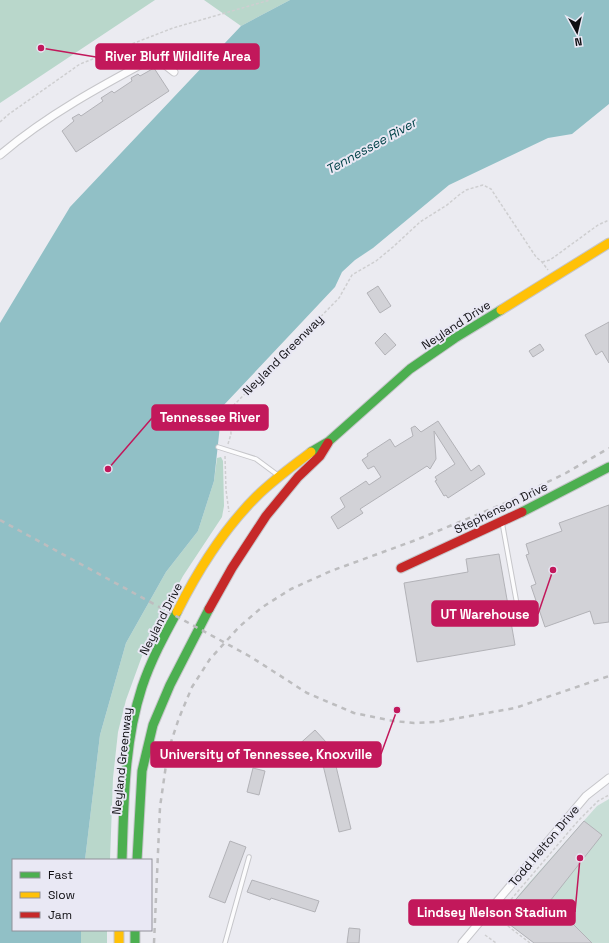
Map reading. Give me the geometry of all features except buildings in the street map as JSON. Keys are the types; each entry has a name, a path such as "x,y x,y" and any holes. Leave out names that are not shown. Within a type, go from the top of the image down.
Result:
{"main road":[{"name":"Neyland Drive","path":"122,859 125,786 130,740 139,697 155,654 192,583 219,540 257,495 314,449 328,442 410,369 454,338 609,243"},
{"name":"Neyland Drive","path":"137,859 142,771 153,725 170,685 232,568 266,516 298,477 320,456 328,442"},
{"name":"Stephenson Drive","path":"401,568 502,522 609,467"},
{"path":"118,943 119,931"},
{"path":"135,931 135,943"}],"street":[{"path":"0,155 22,136 97,88 155,58 174,72"},
{"name":"Todd Helton Drive","path":"462,943 586,796 609,778"}],"lane":[{"path":"218,446 256,459 280,477"},
{"path":"502,522 518,610"},
{"path":"225,943 249,857"}],"path":[{"path":"0,122 80,64 173,28 270,0"},
{"name":"Neyland Greenway","path":"229,513 226,490 225,456 231,434 230,408 339,298 352,275 393,247 420,222 447,205 466,190 483,185 491,189 536,257 542,262 553,277"},
{"path":"542,262 550,260 598,225 609,220"},
{"path":"530,943 504,923 502,918 502,910 583,816 598,801 609,796"},
{"path":"485,935 496,943"}],"green space":[{"path":"0,0 155,0 0,103"},
{"path":"204,0 290,0 241,26"},
{"path":"221,457 223,461 224,506 222,517 183,576 168,604 142,656 126,700 118,732 113,778 110,859 85,859 100,735 126,643 166,572 198,531 214,481 217,458"},
{"path":"609,799 609,943 534,943 505,921 504,913 597,806"},
{"path":"81,931 107,931 107,943 81,943"}],"water":[{"name":"Tennessee River","path":"290,0 609,0 609,104 572,134 548,138 449,185 342,272 335,287 222,407 214,481 198,531 166,572 126,643 100,735 85,859 12,859 12,931 81,931 81,943 0,943 0,323 70,207 241,26"}],"railway":[{"path":"154,943 160,807 168,751 179,718 192,687 210,659 239,627 261,608 291,589 331,571 416,540 503,504 566,473 609,448"},
{"path":"0,520 251,657 307,693 354,713 393,721 414,723 436,722 515,708 609,676"}],"traffic: fast":[{"path":"311,452 328,442 410,369 455,338 501,310"},
{"path":"522,512 609,467"},
{"path":"137,859 142,771 153,725 170,685 209,609"},
{"path":"122,859 126,772 128,751 136,708 149,667 177,612"},
{"path":"135,931 135,943"}],"traffic: slow":[{"path":"501,310 609,243"},
{"path":"177,612 212,551 233,523 263,491 283,473 311,452"},
{"path":"119,931 119,943"}],"traffic: jam":[{"path":"209,609 232,568 266,516 298,477 320,456 328,443"},
{"path":"401,568 522,512"}],"place":[{"name":"River Bluff Wildlife Area","path":"41,48"},
{"name":"Tennessee River","path":"108,469"},
{"name":"UT Warehouse","path":"553,570"},
{"name":"University of Tennessee, Knoxville","path":"397,710"},
{"name":"Lindsey Nelson Stadium","path":"580,858"}]}
